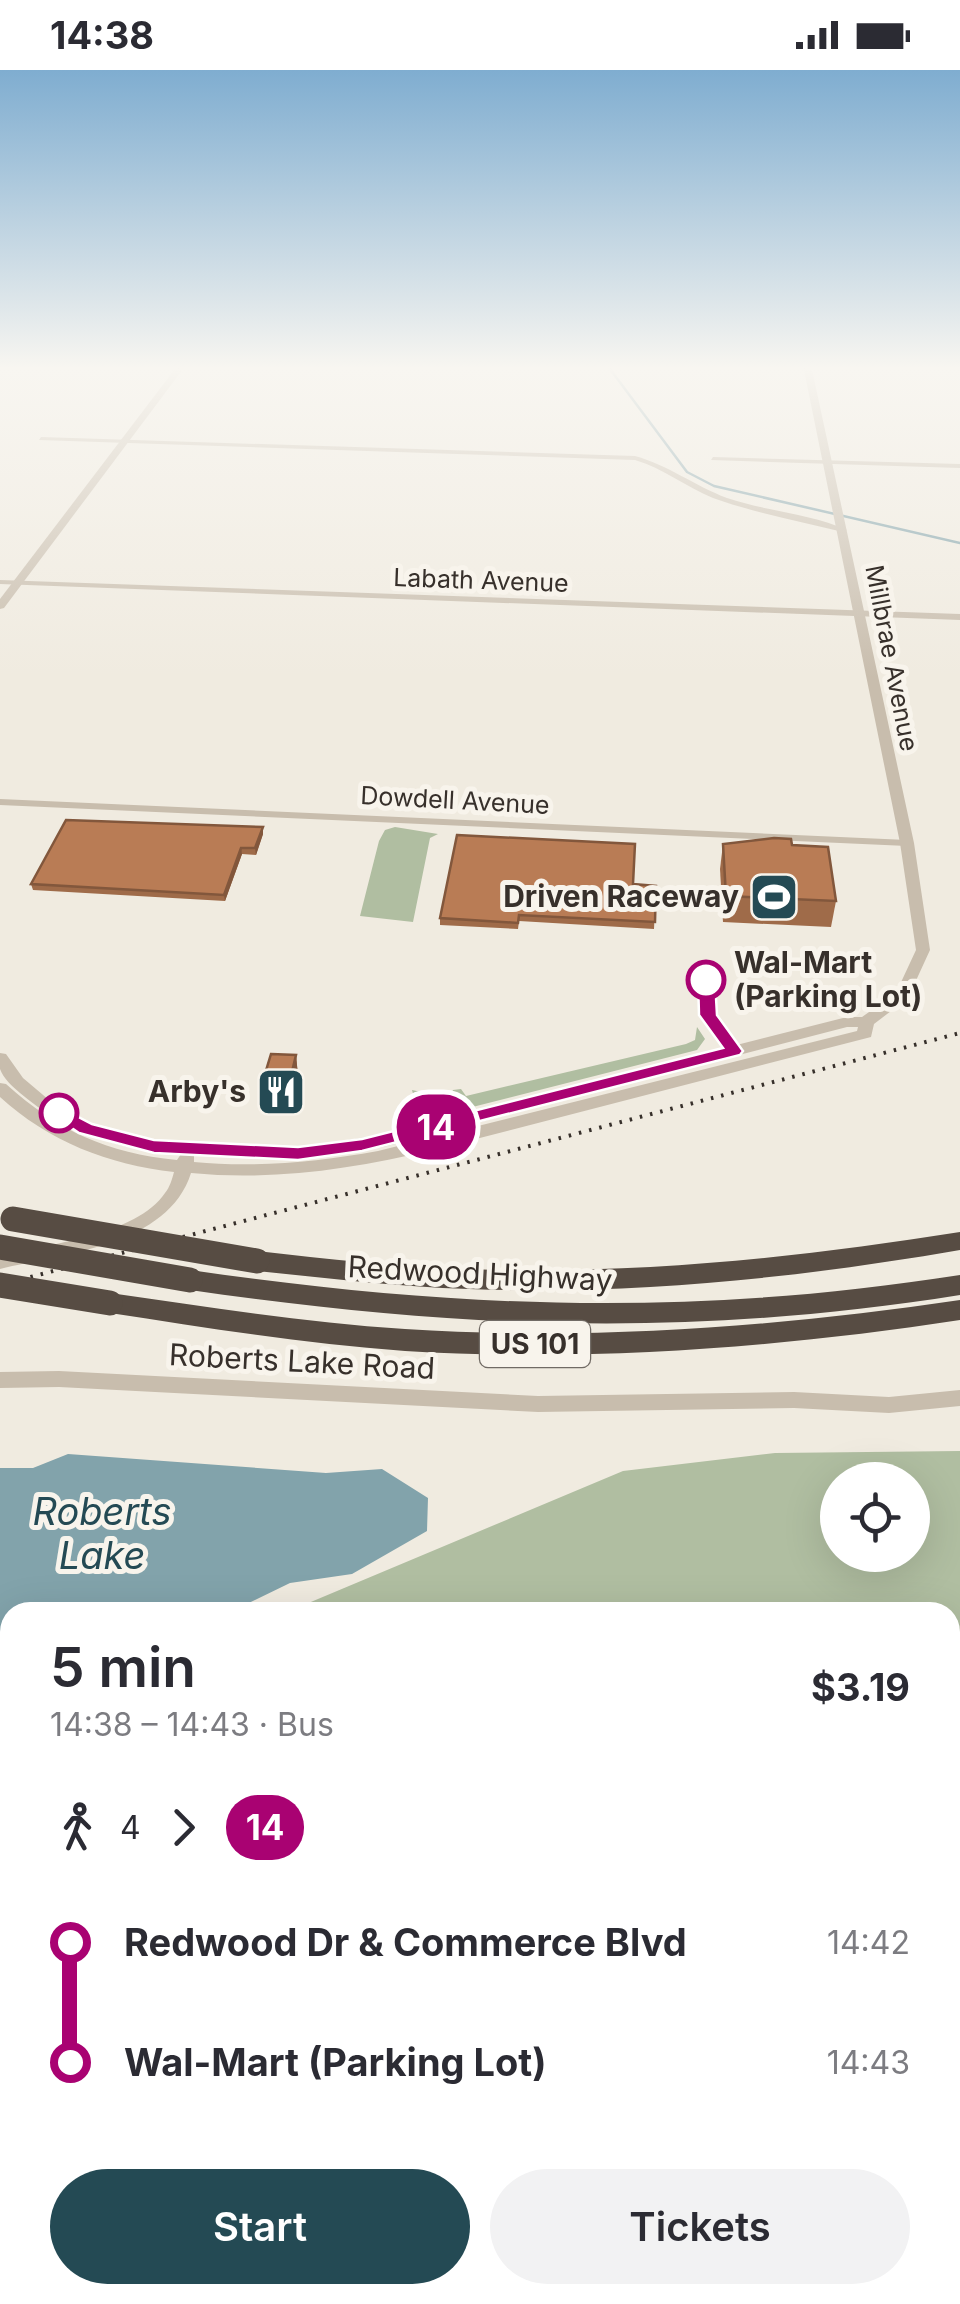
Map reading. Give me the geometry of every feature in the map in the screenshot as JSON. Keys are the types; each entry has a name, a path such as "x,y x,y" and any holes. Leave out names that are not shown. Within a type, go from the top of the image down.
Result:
{"highway":[{"path":"7,1217 257,1262 401,1276 675,1276 844,1262 960,1241"},
{"name":"Redwood Highway","path":"0,1248 190,1280 393,1306 566,1315 807,1305 960,1284"},
{"name":"US 101","path":"0,1285 272,1327 476,1344 658,1344 846,1328 960,1310"}],"street":[{"path":"0,606 102,469"},
{"path":"663,469 719,498 843,527"},
{"name":"Millbrae Avenue","path":"187,1158 279,1169 353,1162 865,1034 866,1022 902,995 923,950 908,843 831,469"},
{"name":"Labath Avenue","path":"0,582 960,617"},
{"name":"Dowdell Avenue","path":"0,802 908,843"},
{"path":"0,1058 16,1082 74,1123 187,1158"},
{"path":"0,1088 13,1104 60,1136 119,1156 187,1158"},
{"path":"60,1136 74,1123"},
{"path":"0,1262 116,1232 149,1217 168,1203 187,1158"},
{"name":"Roberts Lake Road","path":"0,1380 59,1379 538,1404 794,1400 888,1405 960,1398"}],"green space":[{"path":"395,827 438,834 430,838 413,922 360,916 379,841 385,830"},
{"path":"697,1027 705,1039 697,1050 437,1116 417,1109 412,1090 449,1098 453,1090 461,1089 466,1096 686,1044 695,1040"},
{"path":"960,1451 960,1602 311,1602 623,1471 775,1453"}],"water":[{"name":"Roberts Lake","path":"68,1454 326,1473 382,1469 428,1498 427,1531 352,1574 290,1583 251,1602 0,1602 0,1468 33,1468"}],"building":[{"path":"66,820 263,827 255,848 241,848 224,895 31,884"},
{"path":"457,835 635,844 633,884 656,886 655,922 519,915 518,923 440,918"},
{"path":"791,839 792,845 828,847 836,901 726,896 723,844"},
{"path":"271,1054 296,1055 288,1088 261,1087"}],"waterway":[{"path":"685,469 714,486 960,543"}],"railway":[{"path":"0,1285 960,1033"}],"bus line":[{"name":"14","path":"59,1113 120,1140 154,1146 298,1154 362,1145 734,1051 708,1015 706,980"}],"place":[{"name":"Driven Raceway","path":"774,897"},
{"name":"Wal-Mart (Parking Lot)","path":"706,980"},
{"name":"Arby's","path":"281,1092"}]}
